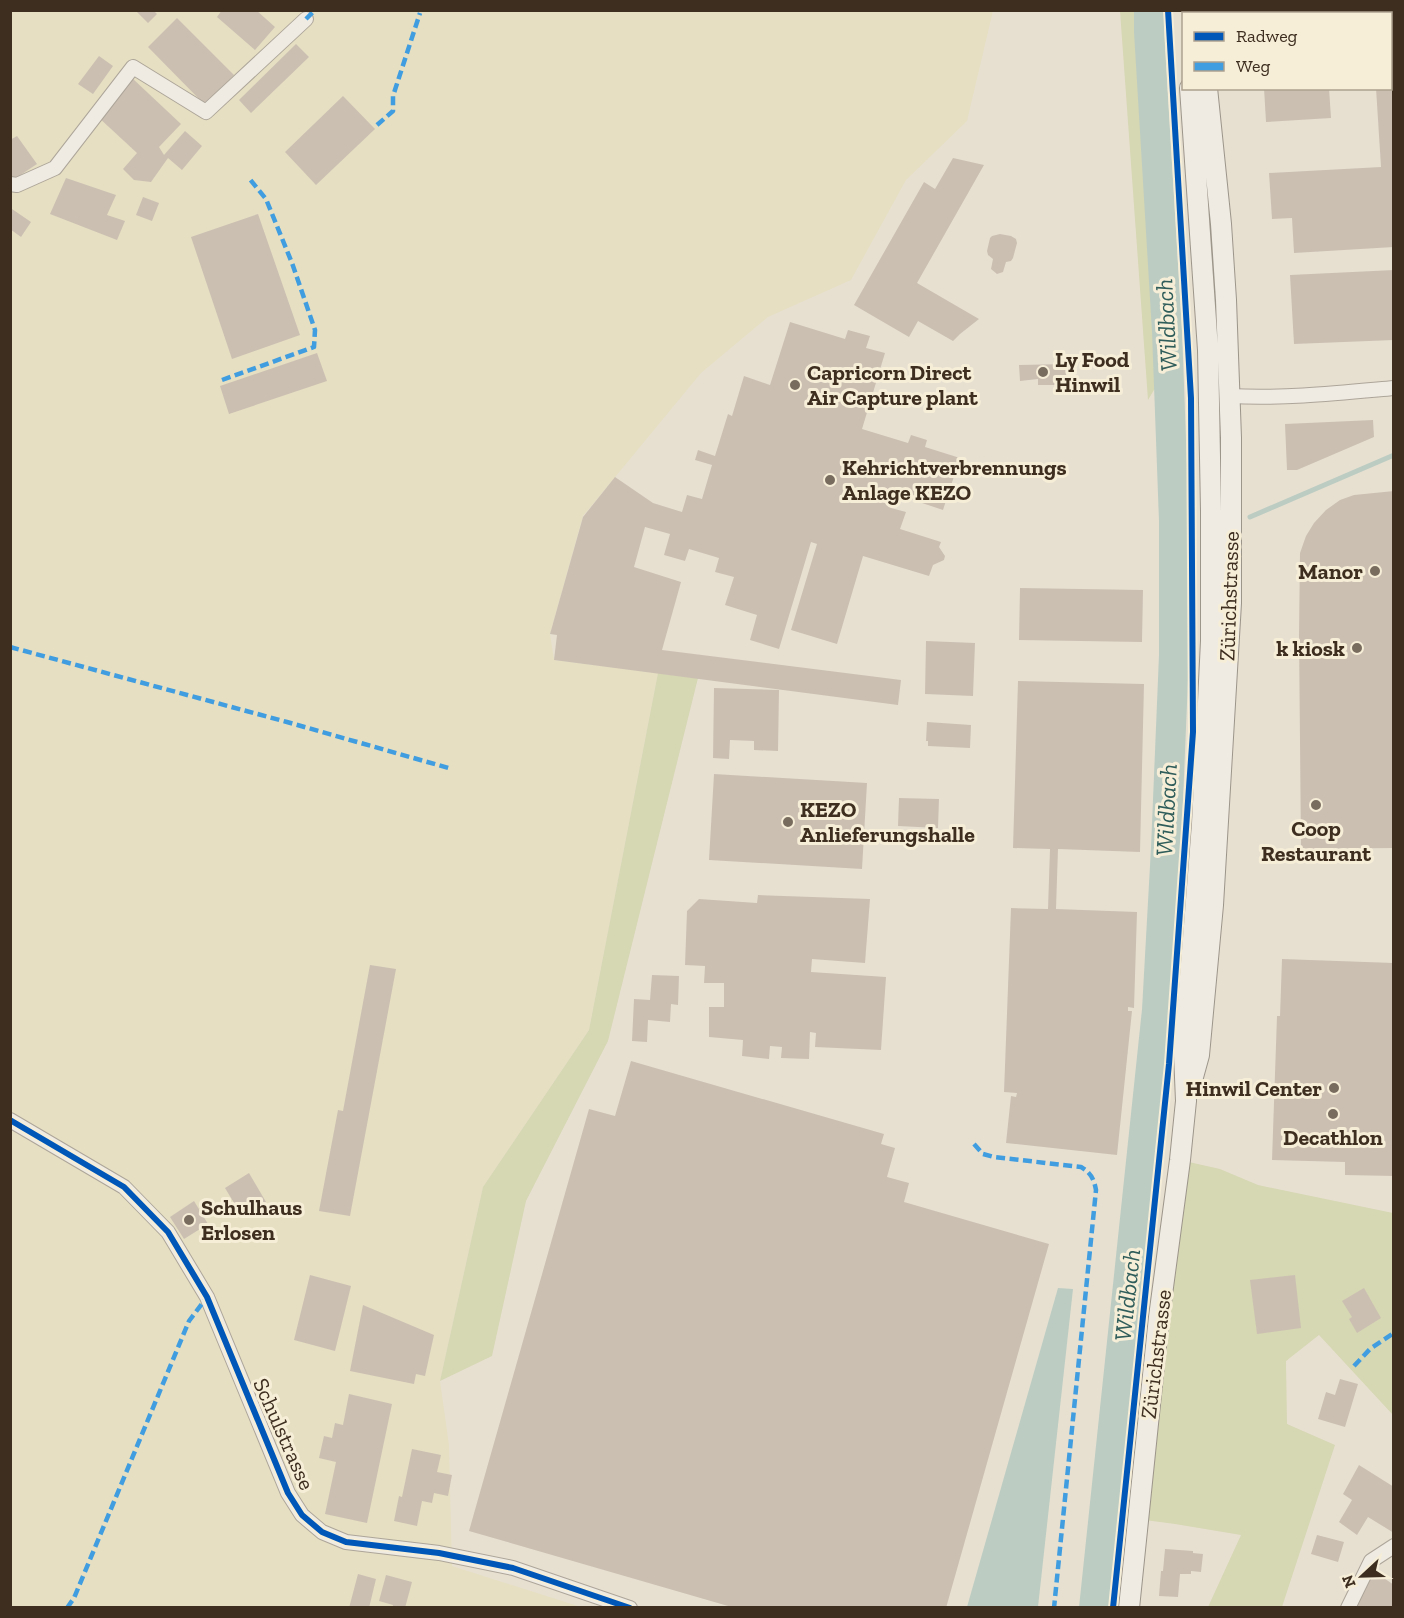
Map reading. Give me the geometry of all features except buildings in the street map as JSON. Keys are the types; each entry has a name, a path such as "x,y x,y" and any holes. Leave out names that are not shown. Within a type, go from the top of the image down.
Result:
{"main road":[{"name":"Zürichstrasse","path":"1129,1608 1158,1329 1186,1101 1184,1053 1202,824 1211,641 1206,315 1190,90"},
{"name":"Zürichstrasse","path":"1186,1101 1199,1055 1203,1019 1213,905 1231,603 1231,438 1226,300 1206,90"},
{"path":"1209,395 1230,396"}],"street":[{"path":"10,184 17,185 55,168 133,67 206,112 306,19"},
{"path":"1230,396 1304,396 1394,388"},
{"name":"Schulstrasse","path":"10,1120 124,1187 168,1232 207,1297 288,1493 302,1515 322,1532 346,1542 439,1553 513,1569 630,1608"},
{"path":"1348,1608 1371,1561 1394,1546"}],"shaded area":[{"path":"11,11 993,11 967,121 906,180 851,280 768,317 701,373 583,516 550,634 554,660 658,673 589,1030 483,1187 440,1381 449,1445 452,1566 581,1607 11,1608"},
{"path":"1058,1288 1073,1289 1038,1607 967,1607"}],"green space":[{"path":"1120,11 1163,11 1180,346 1148,400"},
{"path":"658,673 698,678 608,1041 526,1201 492,1356 440,1381 483,1187 589,1030"},
{"path":"1180,1160 1220,1169 1258,1185 1393,1213 1393,1415 1319,1335 1286,1361 1287,1424 1335,1445 1282,1607 1208,1607 1241,1535 1137,1519"}],"waterway":[{"name":"Wildbach","path":"1094,1608 1157,1010 1174,655 1174,521 1167,331 1149,10"},
{"path":"1250,517 1394,455"}],"marked path":[{"path":"306,19 315,10"},
{"path":"377,125 393,111 393,96 420,13"},
{"path":"222,380 314,347 315,330 292,263 266,199 248,177"},
{"path":"10,647 452,769"},
{"path":"974,1144 983,1154 994,1157 1081,1167 1092,1177 1096,1190 1054,1608"},
{"path":"67,1608 74,1598 189,1321 207,1297"},
{"path":"1354,1366 1370,1349 1394,1333"}],"cycle path":[{"path":"1113,1608 1169,1064 1193,732 1191,398 1168,10"},
{"path":"10,1120 124,1187 168,1232 207,1297 288,1493 302,1515 322,1532 346,1542 439,1553 513,1568 630,1608"}],"place":[{"name":"Ly Food Hinwil","path":"1043,372"},
{"name":"Capricorn Direct Air Capture plant","path":"795,385"},
{"name":"Kehrichtverbrennungs Anlage KEZO","path":"830,480"},
{"name":"Manor","path":"1375,571"},
{"name":"k kiosk","path":"1357,648"},
{"name":"Coop Restaurant","path":"1316,805"},
{"name":"KEZO Anlieferungshalle","path":"788,822"},
{"name":"Hinwil Center","path":"1334,1088"},
{"name":"Decathlon","path":"1333,1114"},
{"name":"Schulhaus Erlosen","path":"189,1220"}]}
